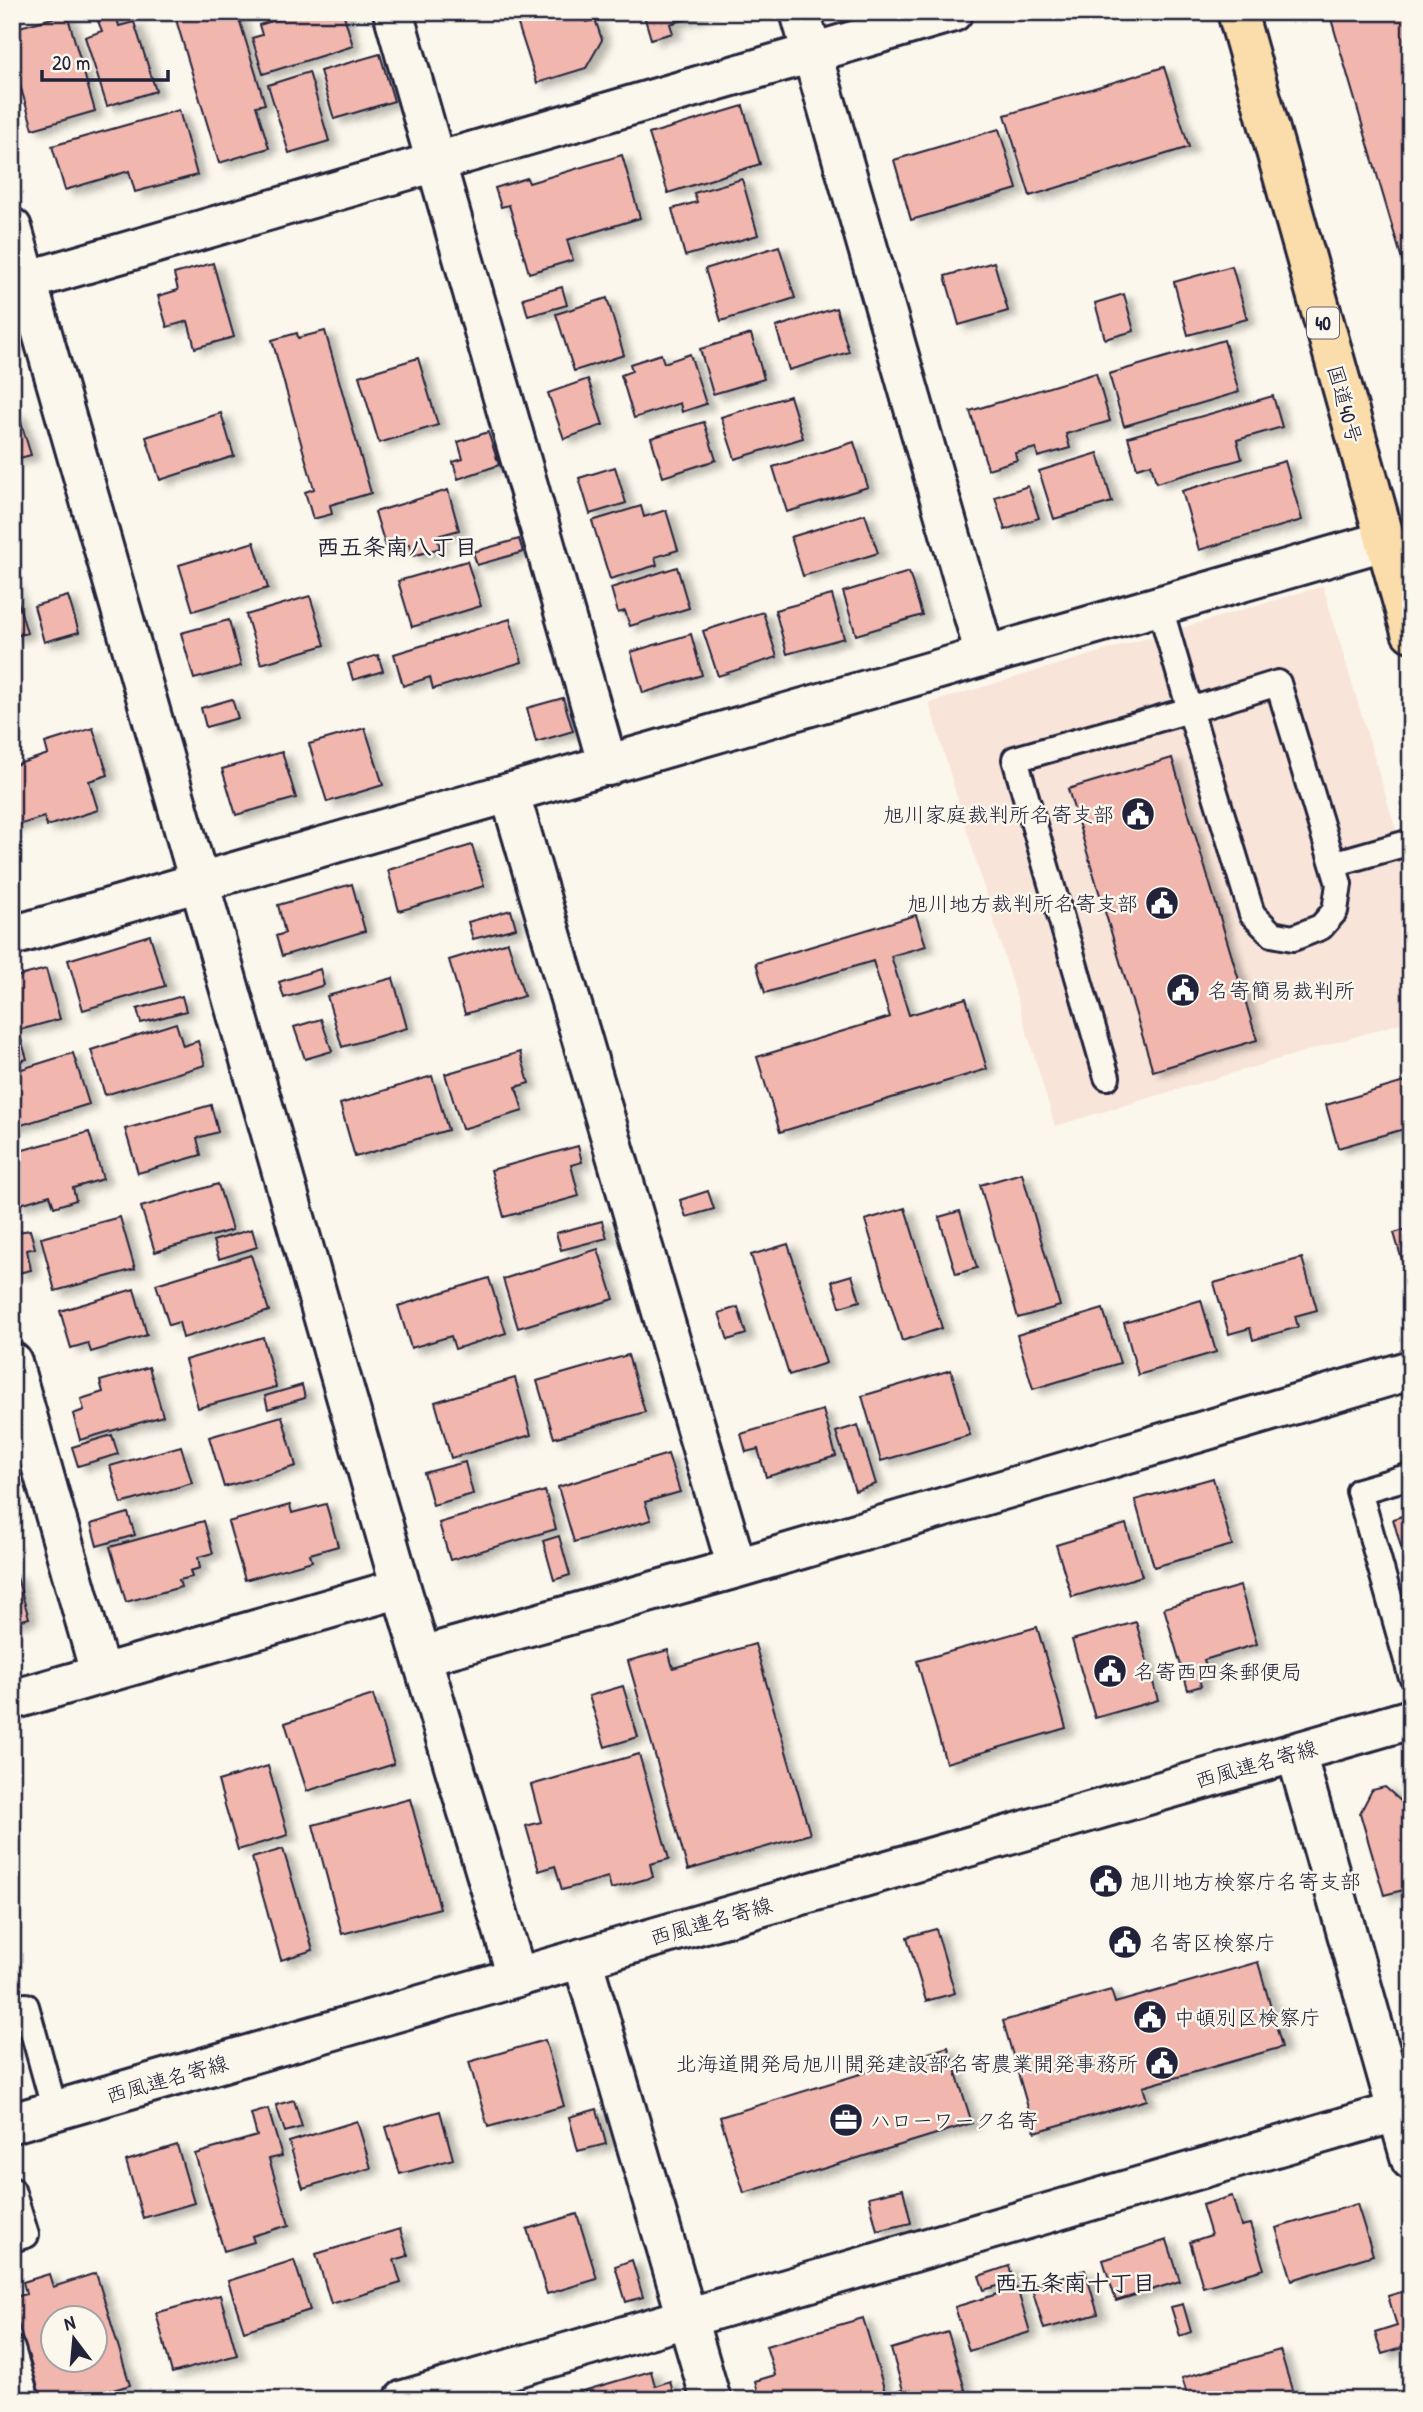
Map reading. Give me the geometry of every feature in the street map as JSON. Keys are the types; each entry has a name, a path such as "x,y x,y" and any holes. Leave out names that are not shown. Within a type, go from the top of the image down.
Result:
{"highway":[{"name":"国道40号","path":"1237,12 1411,632"}],"street":[{"path":"393,12 608,766"},
{"path":"800,12 985,655"},
{"path":"20,283 953,12"},
{"path":"12,228 20,283 200,884 401,1588 517,1977"},
{"path":"12,936 1384,541"},
{"path":"510,794 737,1568"},
{"path":"12,1362 100,1673"},
{"path":"422,1656 737,1568 1411,1370"},
{"path":"12,1700 401,1588"},
{"name":"西風連名寄線","path":"12,2123 1411,1719"},
{"path":"1296,1753 1411,2160"},
{"path":"582,1958 711,2400"},
{"path":"404,2400 1396,2112"}],"lane":[{"path":"1107,1077 1015,759 1190,709 1278,683 1339,884 1335,911 1321,927 1293,938 1272,934 1252,914 1190,709 1159,604"},
{"path":"1333,864 1411,842"},
{"path":"1411,1476 1359,1491 1411,1675"},
{"path":"12,2010 26,2006 55,2111"},
{"path":"12,2190 26,2235 12,2239"},
{"path":"12,2349 27,2400"}],"shaded area":[{"path":"1323,586 1411,881 1411,1020 1055,1126 929,703"}],"building":[{"path":"237,12 265,104 256,106 269,148 219,163 174,13"},
{"path":"302,12 343,12 353,46 263,74 252,38 262,35 259,25"},
{"path":"514,12 583,12 586,22 595,19 602,40 586,68 537,83"},
{"path":"643,12 709,12 670,24 673,33 651,39"},
{"path":"1329,12 1411,12 1411,290"},
{"path":"67,14 95,111 33,129 12,58 12,29"},
{"path":"116,15 119,26 134,22 156,91 107,106 85,37 102,31 98,21"},
{"path":"380,54 394,101 334,119 320,71"},
{"path":"1164,67 1189,147 1030,196 1005,115"},
{"path":"309,72 329,141 289,153 268,85"},
{"path":"743,106 760,164 668,193 649,134"},
{"path":"179,110 197,175 135,192 129,171 65,190 52,146"},
{"path":"999,129 1017,189 911,220 894,160"},
{"path":"622,155 640,218 567,240 573,260 529,273 509,205 501,207 495,188 527,178 529,183"},
{"path":"742,179 758,235 685,256 672,209 697,202 694,193"},
{"path":"779,246 795,298 721,321 705,269"},
{"path":"994,262 1008,311 959,325 945,276"},
{"path":"213,263 234,337 195,348 188,321 167,327 158,296 178,290 174,274"},
{"path":"1232,266 1247,319 1188,335 1174,282"},
{"path":"562,287 567,305 528,316 523,298"},
{"path":"1124,294 1134,331 1105,339 1095,303"},
{"path":"607,298 624,355 574,371 556,314"},
{"path":"836,308 849,352 789,370 776,327"},
{"path":"325,331 371,493 330,505 332,514 313,519 305,492 314,489 272,340 297,333 298,338"},
{"path":"751,334 764,379 713,394 700,349"},
{"path":"1224,340 1239,392 1124,426 1109,374"},
{"path":"661,354 664,363 690,354 706,404 682,412 680,403 634,418 621,375 632,371 630,364"},
{"path":"418,358 438,425 379,443 359,376"},
{"path":"1096,373 1110,421 1066,434 1070,448 1038,457 1036,448 1015,453 1017,460 988,469 970,411"},
{"path":"588,379 603,425 564,439 548,393"},
{"path":"790,396 803,438 735,459 721,417"},
{"path":"1273,396 1282,427 1237,440 1242,459 1156,483 1151,464 1137,468 1128,437"},
{"path":"18,413 31,455 12,460 12,415"},
{"path":"221,413 234,456 160,480 146,437"},
{"path":"704,422 716,460 663,477 651,438"},
{"path":"488,432 499,465 458,479 453,462 463,459 458,442"},
{"path":"854,442 868,487 787,512 773,467"},
{"path":"1098,453 1112,502 1054,519 1039,471"},
{"path":"1285,461 1302,520 1199,550 1182,491"},
{"path":"615,467 626,503 590,514 579,478"},
{"path":"1028,486 1039,518 1005,530 995,497"},
{"path":"448,490 459,530 437,536 440,548 413,556 409,544 387,551 375,512"},
{"path":"641,506 644,517 666,510 678,550 655,557 657,565 610,579 592,521"},
{"path":"865,514 878,553 803,576 791,537"},
{"path":"519,539 523,552 477,565 473,552"},
{"path":"254,542 268,588 193,611 179,565"},
{"path":"467,561 481,606 412,627 398,581"},
{"path":"677,567 689,608 630,626 625,611 618,613 611,588"},
{"path":"909,572 922,615 856,635 843,592"},
{"path":"12,581 27,633 12,637"},
{"path":"832,595 844,638 787,654 775,610"},
{"path":"68,596 79,632 44,642 34,606"},
{"path":"310,596 325,645 261,664 246,615"},
{"path":"763,612 777,657 718,676 703,631"},
{"path":"510,619 522,662 433,689 430,677 403,686 394,654"},
{"path":"229,620 241,666 194,679 181,633"},
{"path":"691,634 702,675 643,693 631,652"},
{"path":"378,655 383,671 353,680 348,664"},
{"path":"563,698 573,731 536,742 527,708"},
{"path":"232,699 238,718 206,727 201,708"},
{"path":"93,728 108,775 89,781 98,810 47,826 44,817 12,827 12,766 48,754 45,743"},
{"path":"365,728 383,785 327,802 309,744"},
{"path":"282,752 296,798 236,815 222,769"},
{"path":"1172,758 1257,1040 1153,1071 1068,789"},
{"path":"472,845 484,886 399,911 388,870"},
{"path":"352,884 365,931 282,956 276,936 285,933 278,905"},
{"path":"511,910 516,928 473,939 468,922"},
{"path":"916,915 926,946 891,956 909,1015 966,998 987,1069 780,1132 757,1057 890,1017 873,961 765,993 756,963"},
{"path":"150,935 165,986 83,1010 68,960"},
{"path":"508,942 524,996 465,1014 449,960"},
{"path":"46,969 60,1019 12,1032 12,978"},
{"path":"320,969 324,985 284,998 279,982"},
{"path":"393,978 407,1028 342,1047 327,996"},
{"path":"182,996 186,1011 141,1023 137,1009"},
{"path":"321,1019 332,1051 305,1059 294,1027"},
{"path":"176,1023 183,1046 198,1041 205,1065 105,1095 91,1050"},
{"path":"21,1039 27,1059 12,1063 12,1041"},
{"path":"520,1052 529,1083 516,1087 523,1111 462,1129 445,1074"},
{"path":"73,1053 89,1104 12,1128 12,1072"},
{"path":"432,1076 448,1130 355,1157 340,1104"},
{"path":"1411,1080 1411,1127 1338,1148 1326,1105"},
{"path":"211,1105 218,1132 197,1138 201,1155 138,1173 125,1129"},
{"path":"89,1132 103,1179 73,1188 76,1200 54,1207 50,1195 17,1205 12,1188 12,1153"},
{"path":"578,1146 582,1162 571,1165 579,1196 504,1217 491,1170"},
{"path":"1022,1173 1060,1306 1018,1318 980,1185"},
{"path":"218,1184 232,1230 155,1252 141,1207"},
{"path":"708,1191 714,1209 686,1217 680,1200"},
{"path":"905,1208 942,1328 902,1341 865,1220"},
{"path":"960,1211 977,1268 956,1274 939,1217"},
{"path":"120,1217 135,1269 55,1291 41,1238"},
{"path":"602,1221 607,1238 561,1250 556,1233"},
{"path":"1411,1228 1411,1291 1394,1233"},
{"path":"252,1229 257,1247 219,1259 213,1241"},
{"path":"30,1230 35,1248 27,1250 31,1270 18,1273 12,1248 12,1233"},
{"path":"788,1244 826,1363 789,1375 751,1255"},
{"path":"598,1249 614,1299 518,1328 503,1279"},
{"path":"251,1255 269,1311 183,1338 179,1322 169,1325 156,1284"},
{"path":"1302,1258 1317,1310 1295,1316 1298,1327 1253,1340 1250,1328 1229,1334 1214,1283"},
{"path":"852,1275 860,1301 840,1307 832,1281"},
{"path":"489,1278 506,1333 455,1349 451,1336 411,1348 398,1306"},
{"path":"134,1289 147,1335 91,1352 88,1343 71,1348 60,1311"},
{"path":"1201,1300 1216,1352 1138,1375 1124,1323"},
{"path":"738,1307 746,1334 728,1340 719,1313"},
{"path":"1103,1309 1120,1363 1033,1389 1017,1335"},
{"path":"263,1337 276,1387 198,1408 185,1360"},
{"path":"628,1355 645,1412 554,1438 537,1381"},
{"path":"149,1367 163,1416 80,1440 73,1414 84,1410 81,1399 103,1392 100,1381"},
{"path":"951,1370 970,1435 881,1461 862,1396"},
{"path":"515,1378 531,1435 451,1458 435,1402"},
{"path":"302,1385 305,1398 268,1409 265,1396"},
{"path":"823,1410 836,1456 766,1477 758,1449 746,1452 741,1434"},
{"path":"282,1416 296,1466 224,1487 209,1437"},
{"path":"858,1425 876,1484 855,1491 836,1432"},
{"path":"112,1435 118,1454 78,1466 72,1447"},
{"path":"181,1446 192,1483 121,1504 110,1466"},
{"path":"668,1454 680,1492 645,1502 651,1520 574,1542 558,1487"},
{"path":"465,1462 473,1494 433,1505 424,1473"},
{"path":"1213,1478 1232,1545 1154,1567 1135,1500"},
{"path":"545,1491 556,1529 450,1560 439,1523"},
{"path":"326,1504 338,1546 310,1554 312,1561 245,1580 228,1522 290,1505 292,1513"},
{"path":"128,1513 135,1535 97,1546 91,1524"},
{"path":"1411,1513 1411,1582 1393,1519"},
{"path":"204,1521 213,1553 198,1557 200,1568 190,1571 192,1577 179,1580 181,1587 126,1602 110,1547"},
{"path":"1126,1524 1142,1576 1072,1597 1056,1545"},
{"path":"559,1536 570,1575 554,1580 543,1541"},
{"path":"16,1574 29,1618 12,1623 12,1575"},
{"path":"1240,1586 1257,1644 1204,1660 1208,1672 1198,1675 1201,1686 1188,1690 1164,1608"},
{"path":"1136,1622 1158,1700 1095,1718 1072,1640"},
{"path":"1037,1627 1066,1728 946,1763 917,1661"},
{"path":"755,1644 810,1834 688,1870 628,1661 668,1650 673,1668"},
{"path":"623,1686 638,1737 605,1747 589,1696"},
{"path":"373,1695 394,1764 307,1791 285,1723"},
{"path":"639,1754 669,1859 650,1864 653,1877 611,1889 608,1877 562,1890 555,1866 539,1871 526,1826 541,1822 531,1785"},
{"path":"268,1766 288,1835 238,1850 218,1781"},
{"path":"1385,1787 1403,1803 1411,1830 1411,1888 1384,1895 1360,1813 1372,1790"},
{"path":"410,1799 440,1908 342,1934 313,1825"},
{"path":"283,1849 313,1950 281,1960 252,1858"},
{"path":"936,1929 955,1993 926,2001 907,1937"},
{"path":"1258,1962 1282,2047 1143,2087 1147,2100 1035,2132 1003,2021 1111,1990 1115,2003"},
{"path":"545,2040 564,2106 488,2127 469,2062"},
{"name":"ハローワーク名寄","path":"948,2047 972,2123 744,2193 720,2117"},
{"path":"294,2100 302,2127 285,2132 276,2105"},
{"path":"268,2109 282,2156 269,2159 289,2225 252,2236 254,2242 224,2251 195,2154 257,2136 251,2114"},
{"path":"597,2109 606,2144 578,2151 569,2117"},
{"path":"440,2111 453,2159 400,2174 386,2127"},
{"path":"357,2121 371,2168 303,2188 289,2142"},
{"path":"177,2145 194,2203 143,2218 126,2161"},
{"path":"903,2189 911,2223 877,2231 869,2197"},
{"path":"1232,2196 1241,2226 1250,2224 1264,2269 1203,2287 1190,2242 1211,2235 1202,2205"},
{"path":"1357,2204 1373,2255 1292,2280 1276,2228"},
{"path":"577,2214 597,2279 547,2294 527,2229"},
{"path":"400,2229 408,2256 394,2260 401,2283 331,2304 316,2254"},
{"path":"1167,2240 1180,2281 1116,2301 1103,2260"},
{"path":"294,2260 310,2310 244,2331 228,2281"},
{"path":"632,2260 643,2297 626,2302 615,2266"},
{"path":"1009,2266 1014,2281 984,2290 979,2276"},
{"path":"1085,2270 1098,2314 1044,2329 1031,2286"},
{"path":"96,2273 105,2304 38,2304 38,2374 108,2374 108,2313 130,2385 79,2400 41,2400 12,2298 26,2294 23,2282 49,2274 53,2287"},
{"path":"1017,2288 1030,2332 969,2351 955,2307"},
{"path":"1411,2289 1411,2345 1382,2354 1375,2333 1397,2326 1388,2296"},
{"path":"220,2295 237,2355 172,2373 156,2313"},
{"path":"1183,2304 1191,2332 1180,2336 1171,2307"},
{"path":"863,2318 886,2395 903,2390 891,2349 948,2332 968,2400 760,2400 755,2381 775,2375 766,2346"},
{"path":"1280,2350 1295,2400 1189,2400 1182,2378"},
{"path":"651,2371 655,2386 670,2381 675,2400 567,2400 566,2396"},
{"path":"1411,2391 1411,2400 1381,2400"}],"place":[{"name":"旭川家庭裁判所名寄支部","path":"1138,814"},
{"name":"旭川地方裁判所名寄支部","path":"1162,903"},
{"name":"名寄簡易裁判所","path":"1183,990"},
{"name":"名寄西四条郵便局","path":"1110,1671"},
{"name":"旭川地方検察庁名寄支部","path":"1106,1881"},
{"name":"名寄区検察庁","path":"1125,1942"},
{"name":"中頓別区検察庁","path":"1150,2017"},
{"name":"北海道開発局旭川開発建設部名寄農業開発事務所","path":"1162,2063"},
{"name":"ハローワーク名寄","path":"846,2120"}],"district":[{"name":"西五条南八丁目","path":"397,546"},
{"name":"西五条南十丁目","path":"1075,2282"}]}
